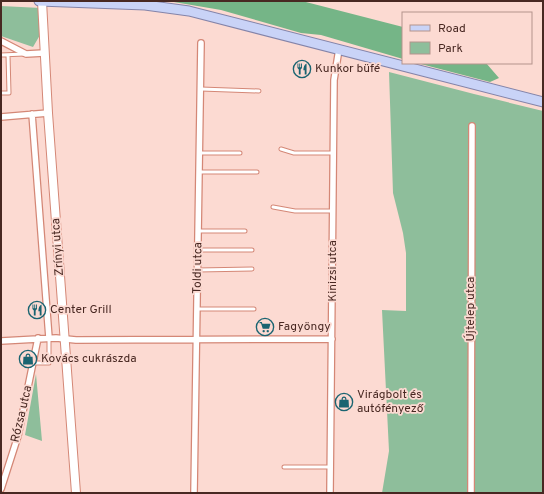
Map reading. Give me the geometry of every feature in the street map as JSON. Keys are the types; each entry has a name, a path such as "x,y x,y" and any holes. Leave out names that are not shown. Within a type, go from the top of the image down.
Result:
{"main road":[{"path":"40,1 145,5 205,14 543,102"},
{"name":"Zrínyi utca","path":"40,1 76,493"}],"street":[{"path":"1,41 26,54 44,53"},
{"name":"Toldi utca","path":"194,493 201,43"},
{"name":"Kinizsi utca","path":"330,493 334,80 339,49"},
{"path":"1,117 48,113"},
{"path":"32,114 49,338"},
{"name":"Újtelep utca","path":"471,493 472,126"},
{"path":"1,341 38,338 65,338 76,340 197,341 332,339"},
{"name":"Rózsa utca","path":"1,489 18,436 38,338"}],"lane":[{"path":"1,55 26,54"},
{"path":"1,93 9,93 8,55"},
{"path":"200,89 259,91"},
{"path":"281,149 294,153 333,153"},
{"path":"199,153 240,153"},
{"path":"199,172 257,172"},
{"path":"272,208 295,211 333,211"},
{"path":"198,231 245,231"},
{"path":"198,250 252,250"},
{"path":"198,270 252,269"},
{"path":"197,309 254,309"},
{"path":"34,363 49,362 49,338"},
{"path":"284,468 331,467"}],"green space":[{"path":"168,1 302,1 402,27 402,59 321,35 301,33 221,10"},
{"path":"1,6 41,8 40,35 33,47 1,36"},
{"path":"421,64 487,64 499,78 490,82"},
{"path":"389,72 543,111 543,493 382,493 389,451 382,310 406,311 406,253 403,233 393,193"},
{"path":"36,374 42,441 25,435"}],"place":[{"name":"Kunkor büfé","path":"302,69"},
{"name":"Center Grill","path":"37,310"},
{"name":"Fagyöngy","path":"265,327"},
{"name":"Kovács cukrászda","path":"28,359"},
{"name":"Virágbolt és autófényező","path":"344,402"}]}
